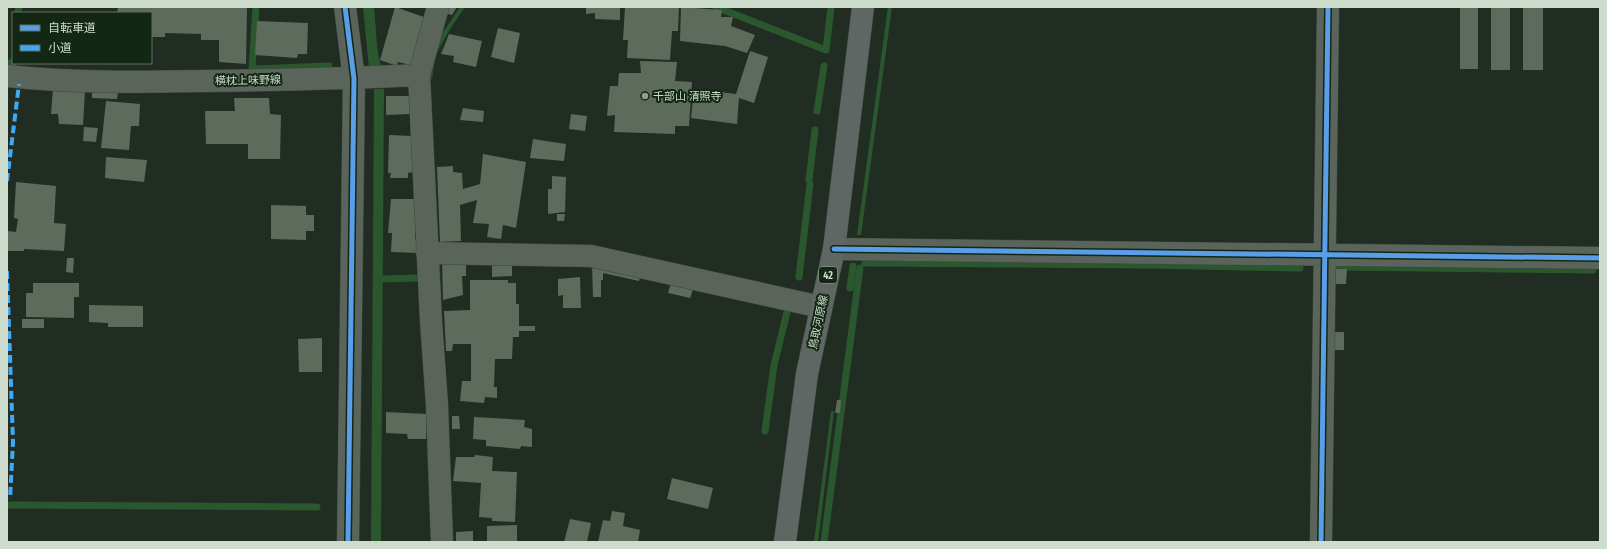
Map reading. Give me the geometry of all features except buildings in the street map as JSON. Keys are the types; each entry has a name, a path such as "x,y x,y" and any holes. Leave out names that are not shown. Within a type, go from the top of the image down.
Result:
{"main road":[{"name":"鳥取河原線","path":"785,542 807,374 834,249 864,7"}],"street":[{"path":"345,7 354,79 348,542"},
{"path":"438,7 419,75 427,252 437,405 442,542"},
{"path":"1321,542 1328,7"},
{"name":"横枕上味野線","path":"7,76 89,81 148,81 354,79 419,75"},
{"path":"834,249 1600,258"},
{"path":"427,252 591,256 821,307"}],"shaded area":[{"path":"363,7 374,7 377,47 382,67 369,68"},
{"path":"460,7 465,7 450,29 435,56 432,79 428,78 437,41"},
{"path":"888,7 892,7 861,235 857,235"},
{"path":"374,89 384,89 381,542 371,542"},
{"path":"831,411 834,411 818,542 814,542"}],"waterway":[{"path":"18,12 19,7"},
{"path":"256,7 252,69 329,66"},
{"path":"716,7 826,50 831,7"},
{"path":"7,63 12,63"},
{"path":"817,111 824,66"},
{"path":"809,180 815,130"},
{"path":"799,277 810,184"},
{"path":"865,263 1145,265 1300,268"},
{"path":"850,288 853,266"},
{"path":"1339,267 1593,270"},
{"path":"824,542 860,268"},
{"path":"378,279 422,278"},
{"path":"765,431 774,365 789,304"},
{"path":"7,505 317,507"}],"marked path":[{"path":"7,181 19,84"},
{"path":"7,271 13,442 10,499"}],"cycle path":[{"path":"345,7 354,79 348,542"},
{"path":"1321,542 1328,7"},
{"path":"834,249 1600,258"}],"place":[{"name":"千部山 清照寺","path":"645,96"}]}
